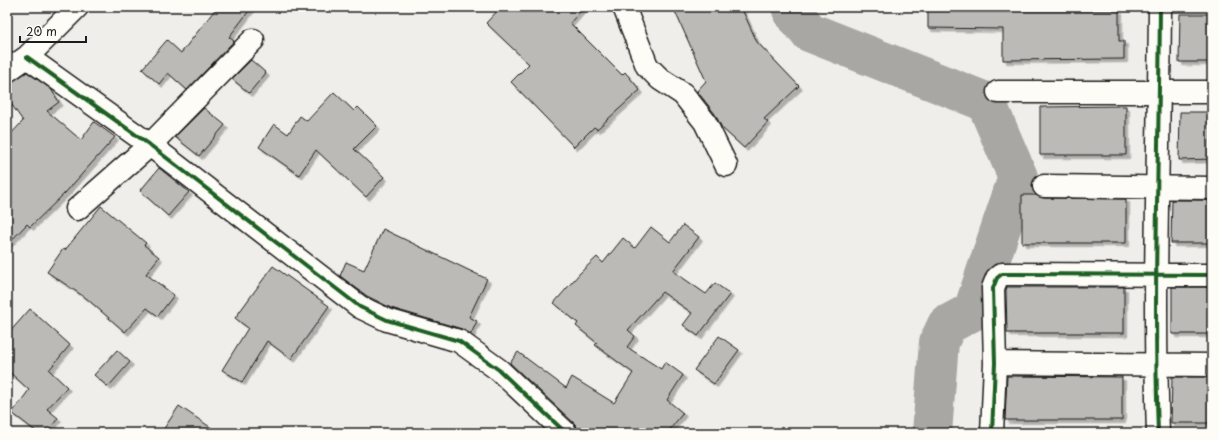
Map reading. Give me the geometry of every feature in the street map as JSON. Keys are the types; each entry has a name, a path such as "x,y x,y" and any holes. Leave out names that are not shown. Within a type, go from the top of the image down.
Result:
{"street":[{"path":"7,71 27,57 77,7"},
{"path":"624,7 647,66 660,79 683,94 705,122 726,165"},
{"path":"1158,433 1155,274 1159,188 1160,7"},
{"path":"76,209 150,145 253,40"},
{"path":"27,57 150,145 360,307 387,320 459,341 499,370 566,433"},
{"path":"998,92 1212,92"},
{"path":"1044,186 1212,188"},
{"path":"992,433 995,363 993,288 997,278 1002,274 1212,275"},
{"path":"995,363 1212,365"}],"building":[{"path":"217,7 252,7 229,37 234,41 187,90 168,73 159,84 142,69 167,40 181,53"},
{"path":"501,7 584,7 570,23 622,75 625,72 640,90 597,129 594,127 574,147 511,82 529,64 486,23"},
{"path":"673,7 741,7 757,42 799,86 764,119 768,122 744,148 722,128 715,114 697,91 706,81"},
{"path":"928,10 1119,10 1119,41 1124,41 1124,59 1003,60 1003,29 928,28"},
{"path":"1180,14 1212,14 1212,62 1179,62"},
{"path":"251,60 266,73 249,93 232,79"},
{"path":"27,72 51,89 59,102 47,111 81,140 94,122 115,137 66,192 30,227 27,224 7,245 7,138 23,121 7,98 7,85"},
{"path":"334,92 354,111 358,107 377,126 354,149 384,177 366,197 316,150 299,175 259,147 274,124 288,134 300,116 307,121"},
{"path":"1126,106 1126,155 1040,155 1040,107"},
{"path":"204,108 225,125 199,156 175,137"},
{"path":"1180,112 1212,112 1212,159 1179,160"},
{"path":"159,168 189,192 168,216 140,191"},
{"path":"1022,195 1035,195 1044,198 1126,199 1126,243 1022,243"},
{"path":"1172,200 1212,200 1212,243 1171,243"},
{"path":"101,206 146,243 144,245 159,257 146,274 174,295 158,316 147,308 125,332 86,298 47,272 63,249 65,250"},
{"path":"683,225 699,237 673,271 706,294 715,283 730,294 698,336 683,325 692,313 662,292 628,330 635,336 627,347 661,369 665,362 683,375 667,400 683,413 667,433 580,433 575,424 510,363 518,352 566,388 572,377 614,403 633,373 595,345 597,343 576,326 578,323 554,303 580,273 597,257 603,263 623,238 635,248 651,227 670,242"},
{"path":"383,229 487,279 469,317 477,321 471,334 462,329 391,308 367,296 340,276 346,262 364,270"},
{"path":"273,266 329,306 291,359 267,341 242,382 222,370 248,328 235,318"},
{"path":"1007,287 1124,287 1124,333 1007,333"},
{"path":"1172,287 1212,287 1212,334 1172,334"},
{"path":"30,309 70,345 49,370 67,387 47,409 58,418 47,433 38,433 12,413 29,390 7,370 7,335"},
{"path":"719,336 739,350 714,384 694,370"},
{"path":"117,350 130,362 108,387 94,375"},
{"path":"1007,376 1122,377 1122,420 1005,420"},
{"path":"1172,377 1212,377 1212,423 1171,423"},
{"path":"179,406 219,433 161,433"}],"waterway":[{"path":"791,7 794,14 809,32 986,102 1018,177 973,311 947,325 939,342 932,433"}],"cycle path":[{"path":"1158,433 1156,273 1160,7"},
{"path":"27,57 150,145 360,307 387,320 459,341 499,370 566,433"},
{"path":"992,433 995,363 993,288 997,278 1002,274 1212,275"}]}
